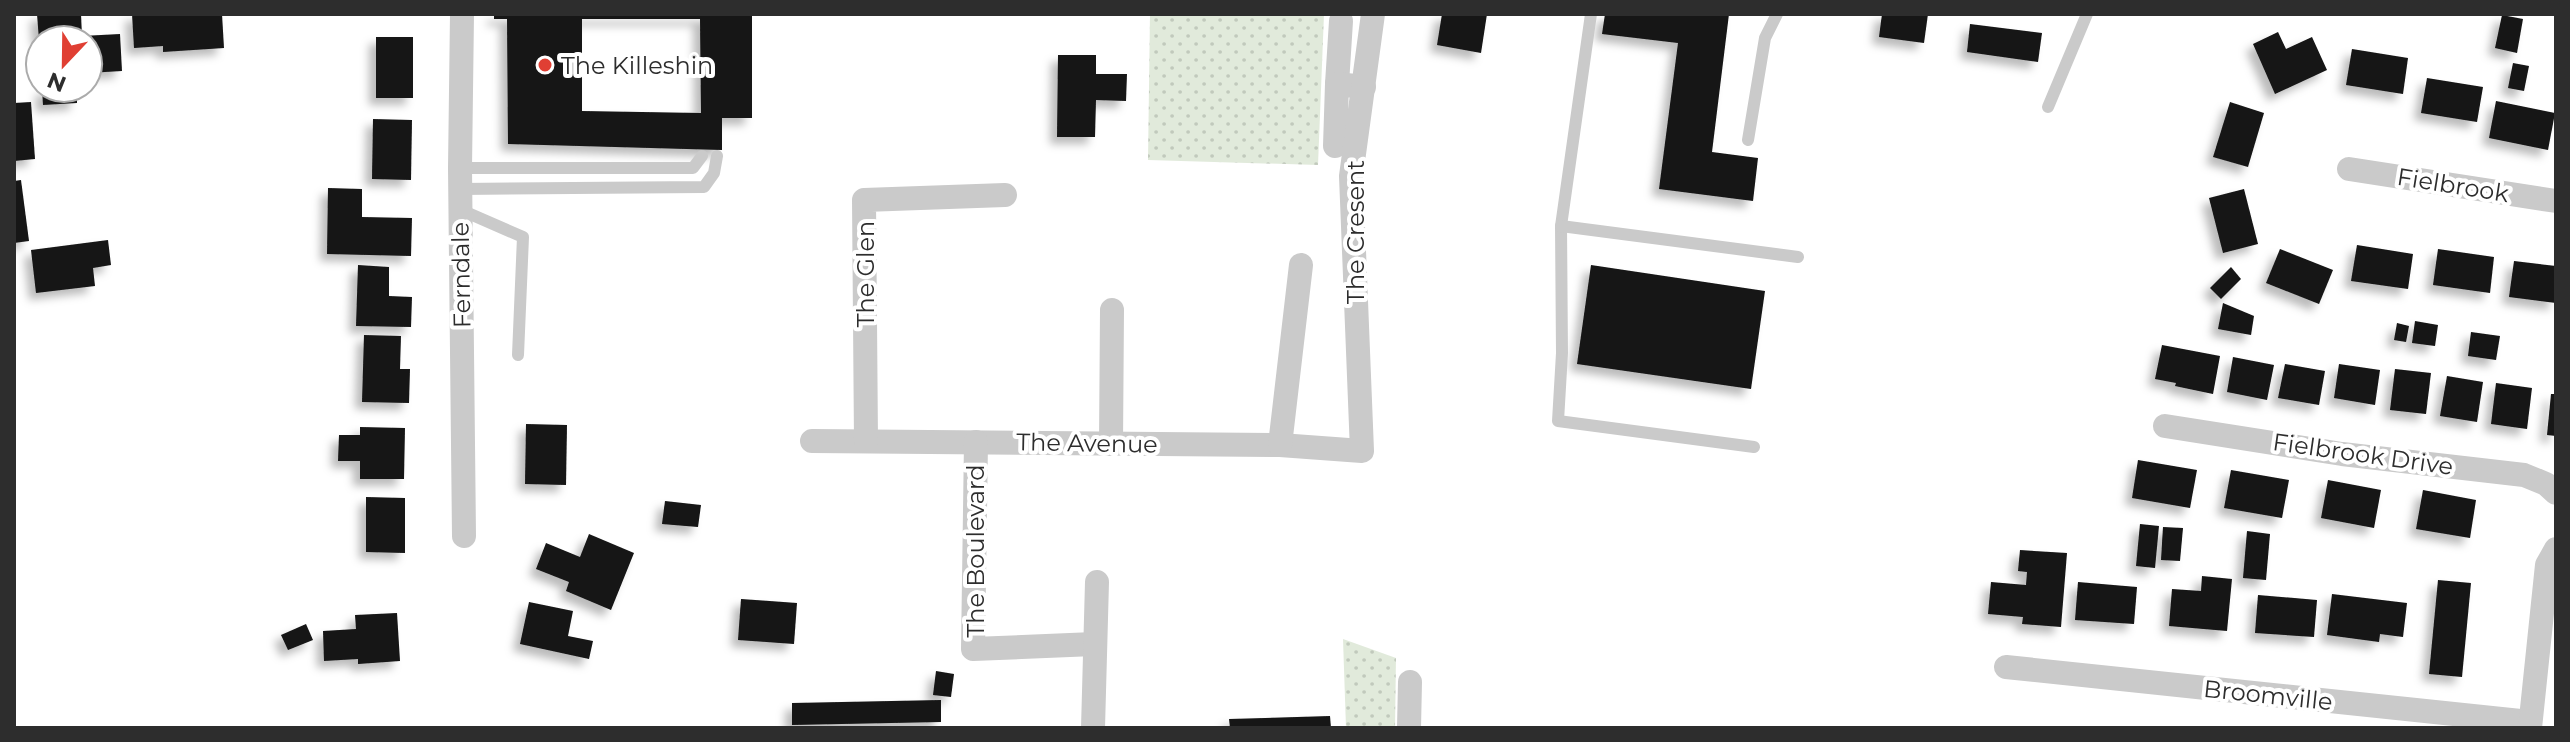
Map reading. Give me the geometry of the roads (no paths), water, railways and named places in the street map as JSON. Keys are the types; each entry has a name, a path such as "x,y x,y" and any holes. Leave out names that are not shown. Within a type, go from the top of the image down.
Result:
{"street":[{"name":"Ferndale","path":"462,14 460,189 464,536"},
{"name":"The Cresent","path":"1362,451 1351,176 1373,14"},
{"path":"1335,146 1341,21"},
{"path":"1337,84 1364,87"},
{"name":"Fielbrook","path":"2349,169 2556,201"},
{"name":"The Glen","path":"866,441 864,200 1005,195"},
{"path":"1280,445 1301,265"},
{"path":"1111,444 1112,310"},
{"name":"Fielbrook Drive","path":"2165,426 2342,454 2524,475 2546,484 2556,493"},
{"name":"The Avenue","path":"812,441 1280,445 1362,451"},
{"name":"The Boulevard","path":"976,442 973,649 1094,644"},
{"name":"Broomville","path":"2006,667 2530,725 2547,565 2556,549"},
{"path":"1093,728 1097,582"},
{"path":"1409,728 1410,682"}],"lane":[{"path":"1591,14 1561,226 1562,353 1558,421 1754,447"},
{"path":"1748,140 1765,38 1777,14"},
{"path":"2048,107 2087,14"},
{"path":"460,189 693,168 702,156"},
{"path":"460,189 704,187 714,173 717,156"},
{"path":"460,189 523,237 518,355"},
{"path":"1561,226 1798,257"}],"place":[{"name":"The Killeshin","path":"545,65"}]}
